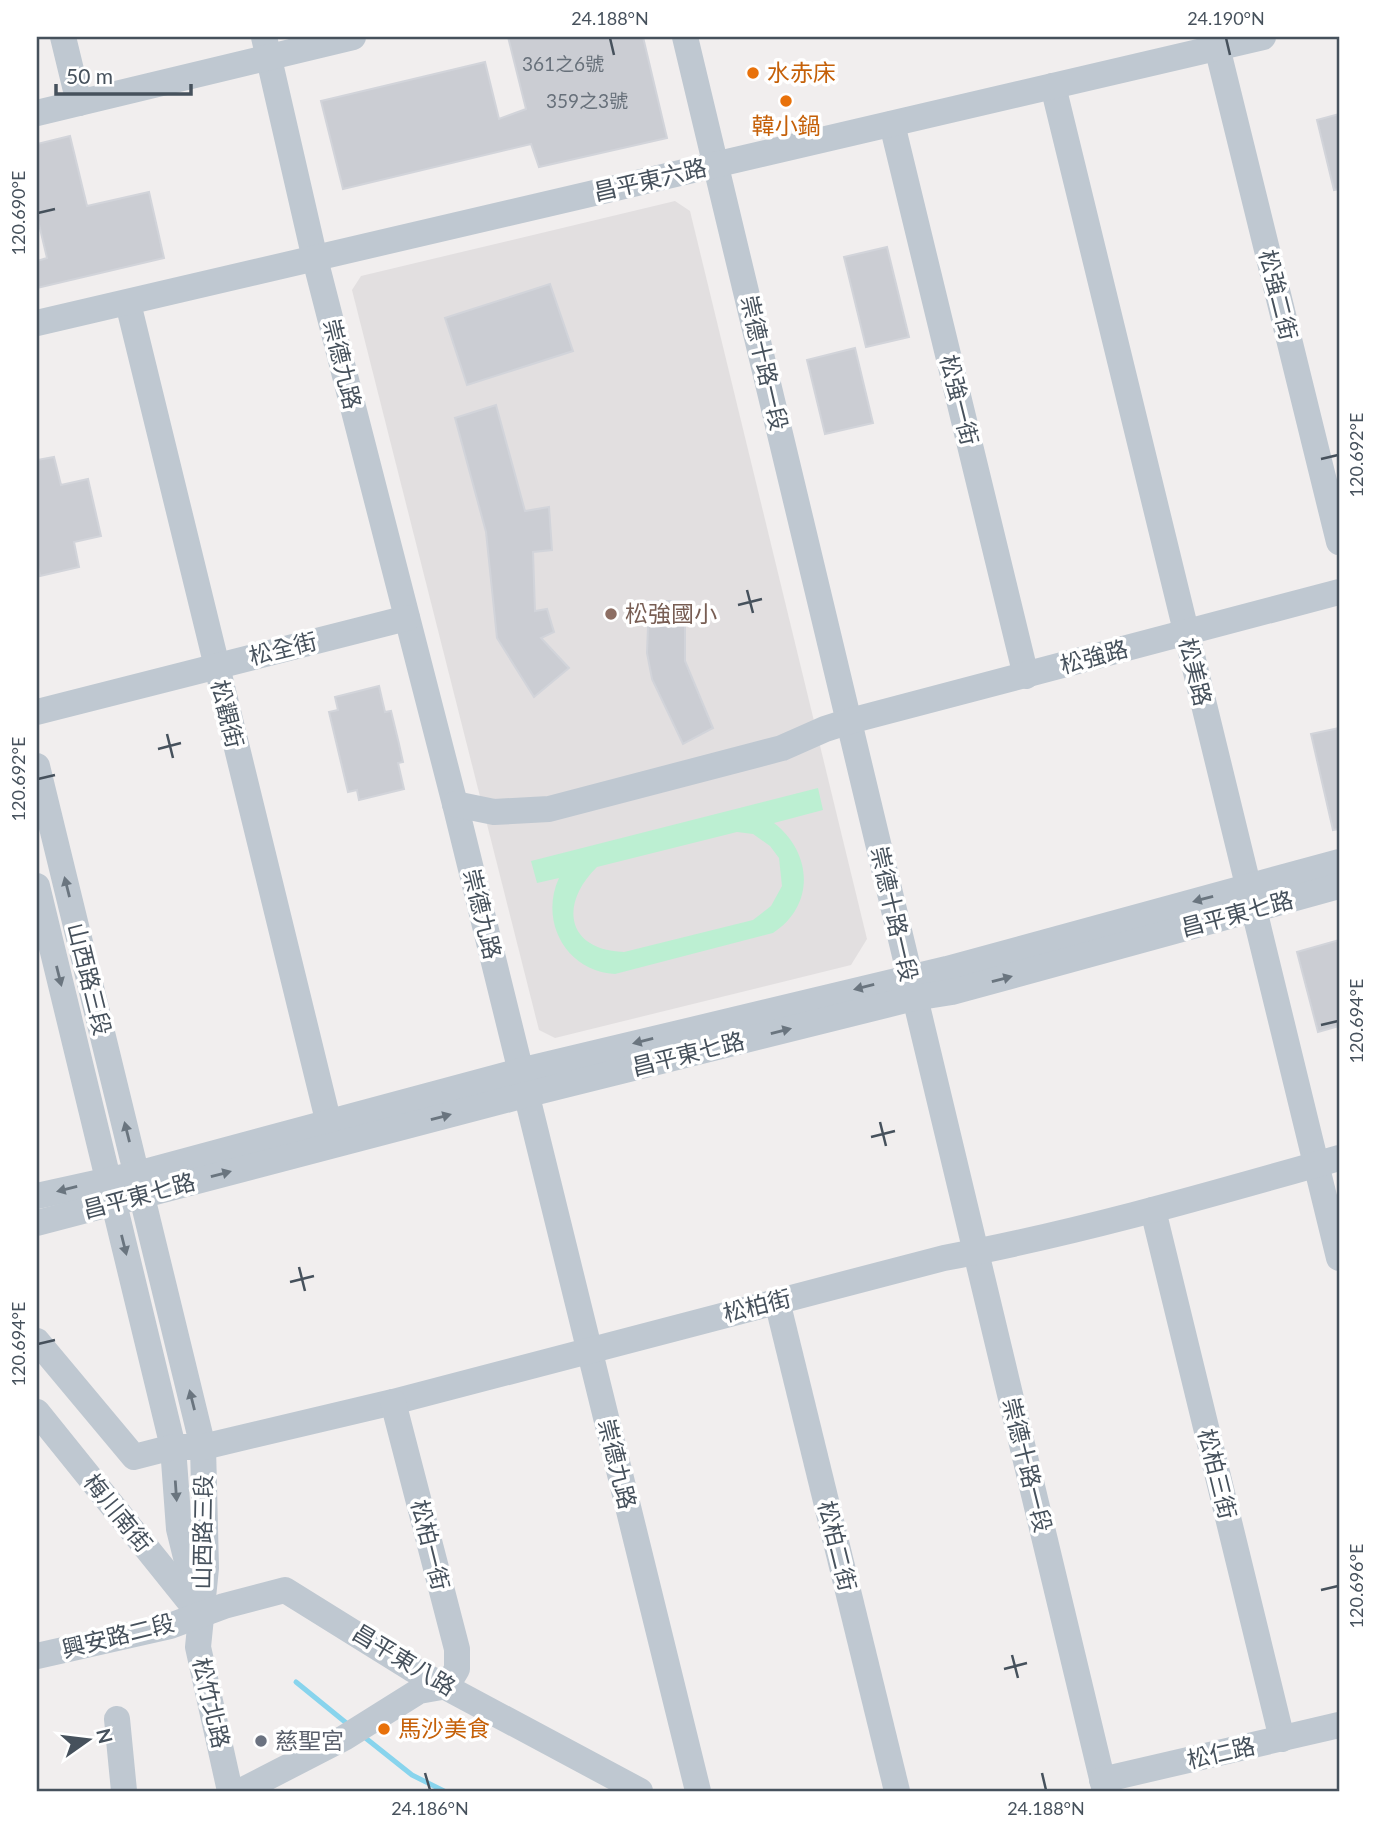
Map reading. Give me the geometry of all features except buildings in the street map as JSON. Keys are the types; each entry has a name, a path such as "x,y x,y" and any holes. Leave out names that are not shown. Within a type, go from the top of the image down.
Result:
{"street":[{"path":"63,37 79,103"},
{"path":"37,113 79,103 266,46 353,37"},
{"name":"崇德十路一段","path":"685,37 1104,1786"},
{"name":"昌平東六路","path":"37,323 1263,37"},
{"name":"崇德九路","path":"266,46 315,259 455,804 698,1791"},
{"name":"松強二街","path":"1217,47 1339,542"},
{"name":"松美路","path":"1053,86 1250,898 1328,1161 1339,1258"},
{"name":"松強一街","path":"892,124 1026,676"},
{"name":"松觀街","path":"128,303 329,1124"},
{"name":"松強路","path":"455,804 494,813 549,809 782,748 825,729 849,722 1339,592"},
{"name":"松全街","path":"37,712 407,618"},
{"name":"山西路三段","path":"37,766 203,1447 206,1567 199,1614"},
{"name":"昌平東七路","path":"1250,898 1339,862"},
{"name":"山西路三段","path":"37,886 173,1447 179,1529 199,1614"},
{"name":"昌平東七路","path":"37,1196 111,1191 522,1083 911,987 947,969 1250,898 1339,886"},
{"name":"昌平東七路","path":"140,1184 329,1124 522,1083"},
{"name":"松柏街","path":"173,1447 203,1447 393,1402 777,1301 1153,1210 1328,1161"},
{"name":"昌平東七路","path":"37,1223 111,1191"},
{"name":"松柏三街","path":"1153,1210 1282,1739"},
{"name":"松柏二街","path":"777,1301 897,1791"},
{"path":"37,1341 134,1457 173,1447"},
{"name":"松柏一街","path":"393,1402 457,1649 457,1669 447,1686"},
{"name":"梅川南街","path":"37,1412 199,1614"},
{"name":"昌平東八路","path":"199,1614 285,1590 412,1669 640,1791"},
{"name":"興安路二段","path":"37,1657 170,1626 199,1614"},
{"name":"松竹北路","path":"199,1614 198,1647 230,1791"},
{"path":"241,1791 344,1738 419,1691 447,1686"},
{"path":"117,1719 124,1791"},
{"name":"松仁路","path":"1104,1786 1339,1725"}],"shaded area":[{"name":"松強國小","path":"675,201 690,211 867,939 851,965 555,1038 539,1030 352,290 361,276"}],"green space":[{"path":"818,788 823,810 774,823 796,848 804,878 797,908 773,933 615,974 598,971 570,954 561,941 552,911 559,878 537,883 531,861","holes":["737,832 753,834 770,846 779,858 782,886 771,906 753,920 624,952 590,943 580,934 575,923 577,896 597,867"]}],"waterway":[{"path":"296,1682 350,1726"},
{"path":"363,1736 412,1775 444,1791"}],"place":[{"name":"水赤床","path":"753,73"},
{"name":"韓小鍋","path":"786,101"},
{"name":"松強國小","path":"611,614"},
{"name":"馬沙美食","path":"384,1729"},
{"name":"慈聖宮","path":"261,1741"}]}
